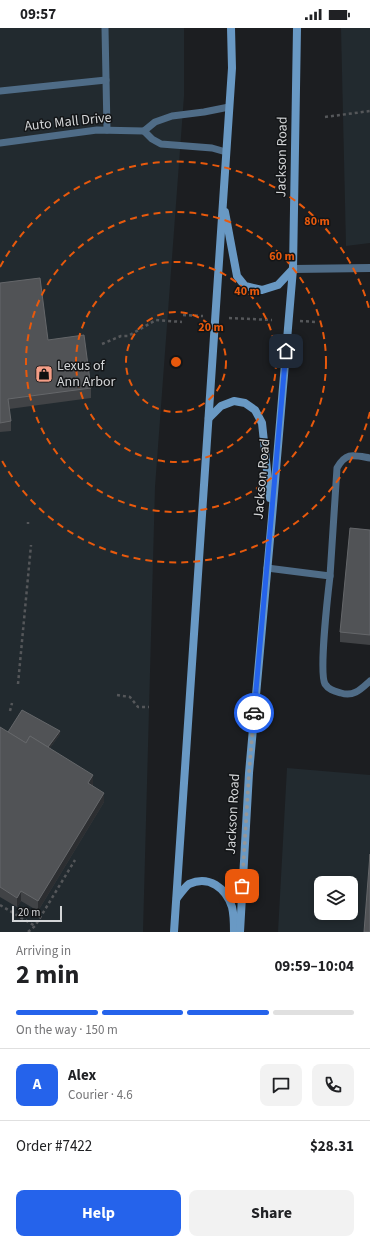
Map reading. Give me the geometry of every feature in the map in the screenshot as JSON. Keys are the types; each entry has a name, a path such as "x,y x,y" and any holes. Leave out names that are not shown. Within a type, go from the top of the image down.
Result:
{"main road":[{"path":"174,932 232,68 231,28"},
{"name":"Jackson Road","path":"240,932 249,773 292,269 297,28"},
{"path":"223,200 237,276 245,286 262,290 278,285 292,269"},
{"path":"209,418 221,406 234,401 244,403 255,410 262,423 272,517"},
{"path":"177,898 188,884 203,881 214,883 223,890 231,907 234,932"}],"street":[{"path":"292,269 370,268"}],"lane":[{"path":"105,28 108,130"},
{"path":"0,91 106,80"},
{"path":"226,152 212,148 161,144 152,139 144,131 154,122 172,116 229,107"},
{"name":"Auto Mall Drive","path":"0,143 97,130 144,131"},
{"path":"370,458 352,456 343,459 337,468 323,664 325,683 332,690 345,694 359,692 370,681"},
{"path":"267,568 330,576"}],"path":[{"path":"325,118 370,112"},
{"path":"183,316 204,316"},
{"path":"229,318 272,320"},
{"path":"102,344 121,336 128,336 156,320 182,322"},
{"path":"298,321 317,322"},
{"path":"18,684 31,545"},
{"path":"117,695 130,697 138,706 149,707"},
{"path":"10,711 12,703"},
{"path":"28,932 35,926 75,860"},
{"path":"0,905 35,926"}],"shaded area":[{"path":"0,28 184,28 184,96 155,487 143,932 0,932"},
{"path":"341,28 370,28 370,243 346,246"},
{"path":"287,768 370,775 370,932 278,932"}],"building":[{"name":"Lexus of Ann Arbor","path":"40,278 48,340 84,335 91,388 8,399 11,421 0,423 0,283"},
{"path":"350,528 370,530 370,635 340,632"},
{"path":"22,710 60,731 48,747 30,736 26,743 8,732"},
{"path":"0,727 26,743 30,736 93,775 88,783 104,793 38,901 21,891 17,898 0,887"},
{"path":"370,854 370,932 364,932"}],"way so far":[{"path":"242,886 254,713"}],"place":[{"name":"Lexus of Ann Arbor","path":"44,374"}],"route":[{"path":"254,713 286,351"}]}
